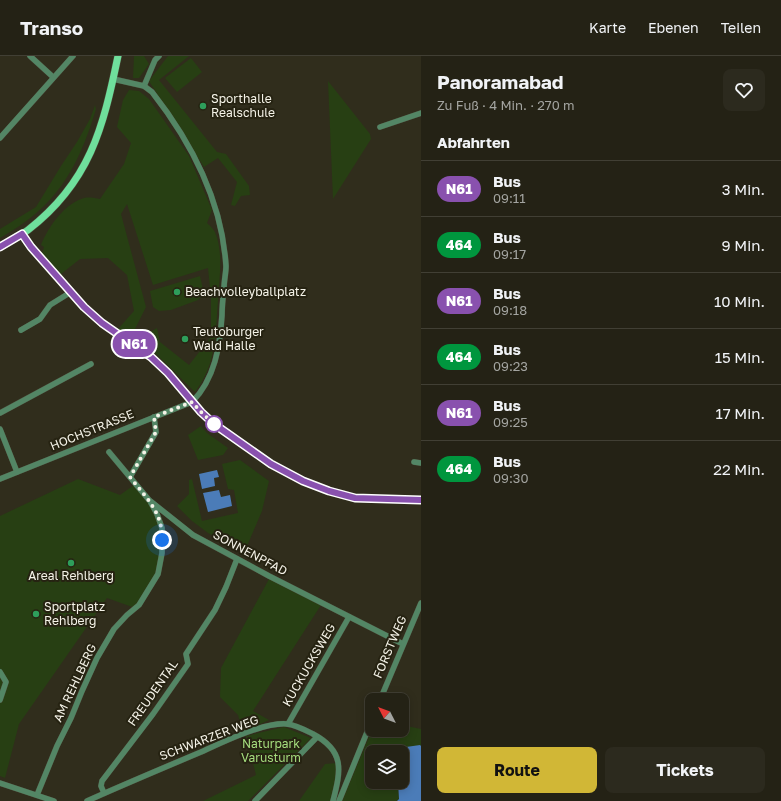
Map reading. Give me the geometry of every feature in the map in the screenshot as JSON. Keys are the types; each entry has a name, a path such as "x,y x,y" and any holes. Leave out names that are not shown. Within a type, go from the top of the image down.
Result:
{"main road":[{"path":"0,247 22,234 53,208 64,196 82,171 90,156 100,130 118,56"}],"street":[{"path":"30,56 53,77"},
{"path":"0,138 73,56"},
{"path":"144,86 155,57"},
{"path":"113,79 144,86 152,92 160,102 190,148 210,192 223,242 226,268 218,353 205,386 192,402"},
{"path":"380,127 421,113"},
{"path":"22,234 31,247 84,307 102,323 151,357 168,373 201,412 271,464 303,481 329,491 355,498 421,500"},
{"path":"22,330 40,319 50,305 71,292"},
{"path":"0,413 91,364"},
{"name":"HOCHSTRASSE","path":"0,479 192,402"},
{"path":"130,477 156,432 154,417"},
{"path":"0,429 17,472"},
{"name":"SONNENPFAD","path":"109,452 149,500 193,535 403,644"},
{"path":"414,462 421,463"},
{"name":"AM REHLBERG","path":"37,795 57,746 72,718 97,658 114,629 139,605 158,574 162,552 162,528 157,514 149,500"},
{"name":"FREUDENTAL","path":"104,793 101,786 102,781 153,714 188,664 186,654 215,610 237,559"},
{"name":"FORSTWEG","path":"383,693 421,603"},
{"name":"KUCKUCKSWEG","path":"288,724 349,617"},
{"path":"0,672 6,682 0,700"},
{"name":"SCHWARZER WEG","path":"87,801 239,736 270,726 288,724 317,736 329,745 335,754 339,763 339,778 333,801"},
{"path":"255,801 317,736"},
{"path":"339,801 365,737"},
{"path":"0,783 54,801"}],"green space":[{"path":"134,56 144,56 149,64 139,78 133,78"},
{"path":"168,56 189,56 159,80 217,152 226,154 249,186 250,195 241,196 235,206 231,205 237,182 218,158 204,167 149,81"},
{"path":"191,58 202,72 177,92 165,78"},
{"path":"328,81 370,134 371,139 333,199"},
{"path":"129,90 139,91 149,99 189,156 212,210 207,223 215,232 218,240 220,257 214,348 207,370 195,392 157,355 138,339 157,328 160,342 189,365 211,337 211,298 208,268 153,285 127,204 121,214 146,307 130,339 118,329 134,311 127,275 108,258 80,259 61,274 42,253 44,247 41,245 44,238 64,210 70,205 84,198 100,199 124,164 131,143 117,127 123,100"},
{"path":"95,105 96,109 81,150 62,184 36,213 0,238 0,229 36,207 77,142 90,119"},
{"name":"Beachvolleyballplatz","path":"200,276 204,294 198,300 171,310 159,311 153,307 150,291"},
{"path":"201,426 207,433 228,448 223,455 198,460 188,435"},
{"path":"240,460 269,481 262,511 244,553 208,533 192,521 177,506 189,494 189,480 192,479 202,521 238,513 234,490 228,489 222,464"},
{"path":"78,479 120,495 134,485 149,500 162,528 158,574 135,608 107,598 19,724 5,778 0,776 0,516"},
{"path":"269,579 321,605 253,711 269,720 243,732 238,715 220,697 221,668"},
{"path":"409,726 421,729 421,746 366,745 369,737 409,737"},
{"name":"Naturpark Varusturm","path":"284,727 311,738 248,801 203,801 256,775 246,736"},
{"path":"365,747 365,789 398,789 399,799 397,801 342,801"},
{"name":"Naturpark Varusturm","path":"337,763 338,778 330,801 299,801 325,764"}],"water":[{"path":"217,470 219,477 214,478 215,486 202,489 199,474"},
{"path":"219,490 221,497 230,495 232,506 208,512 203,493"},
{"path":"421,746 421,801 397,801 399,799 398,789 409,789 409,747"}],"bus line":[{"name":"N61","path":"0,247 22,234 31,247 84,307 102,323 151,357 168,373 201,412 214,424 271,464 303,481 329,491 355,498 421,500"}],"place":[{"name":"Sporthalle Realschule","path":"203,106"},
{"name":"Beachvolleyballplatz","path":"177,292"},
{"name":"Teutoburger Wald Halle","path":"185,339"},
{"name":"Areal Rehlberg","path":"71,563"},
{"name":"Sportplatz Rehlberg","path":"36,614"}],"route":[{"path":"162,540 162,528 157,514 149,500 130,477 156,432 154,417 192,402 214,424"}]}
